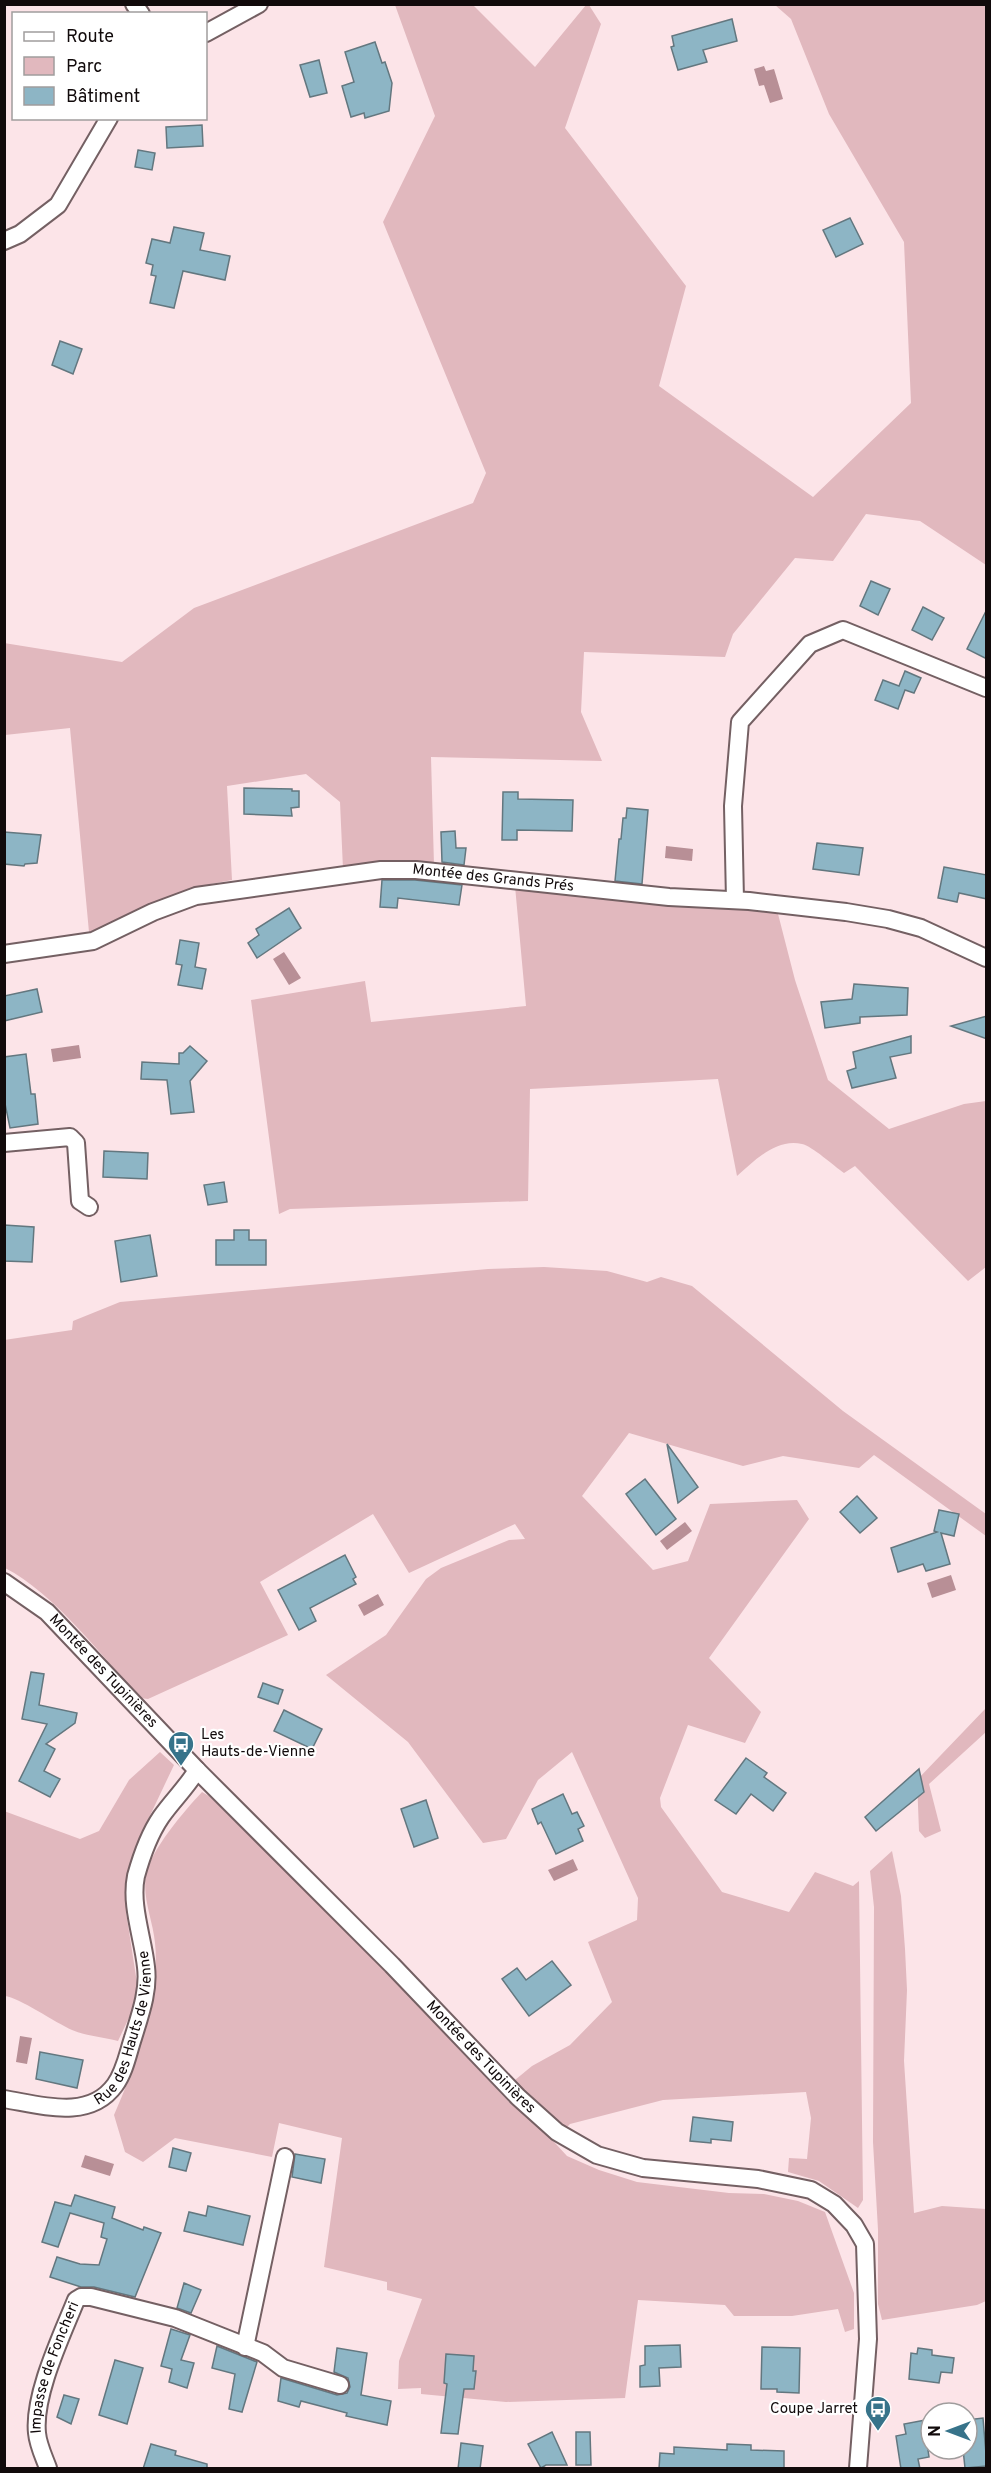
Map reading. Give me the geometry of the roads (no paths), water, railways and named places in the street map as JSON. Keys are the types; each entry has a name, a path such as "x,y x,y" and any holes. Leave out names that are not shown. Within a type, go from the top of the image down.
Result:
{"street":[{"path":"207,32 259,4"},
{"path":"4,241 21,234 58,205 108,120"},
{"path":"735,900 733,806 740,722 810,644 843,630 987,688"},
{"name":"Montée des Grands Prés","path":"4,954 93,941 153,912 196,896 381,870 426,871 669,897 735,900 888,919 921,928 987,958"},
{"path":"4,1143 70,1137 75,1143 80,1201 89,1207"},
{"name":"Montée des Tupinières","path":"4,1582 47,1612 197,1770 399,1973 518,2097 557,2132 597,2155 643,2168 758,2179 811,2190 834,2204 855,2226 865,2244 868,2339 858,2469"},
{"name":"Rue des Hauts de Vienne","path":"4,2098 77,2108 91,2104 105,2095 115,2084 123,2069 146,1988 147,1969 138,1922 136,1879 140,1863 159,1819 197,1770"},
{"path":"245,2347 285,2157"},
{"name":"Impasse de Foncheri","path":"48,2469 37,2432 39,2403 76,2300 81,2297 91,2297 153,2311 263,2353 283,2368 340,2385"}],"place":[{"name":"Les Hauts-de-Vienne","path":"181,1767"},
{"name":"Coupe Jarret","path":"878,2432"}]}
